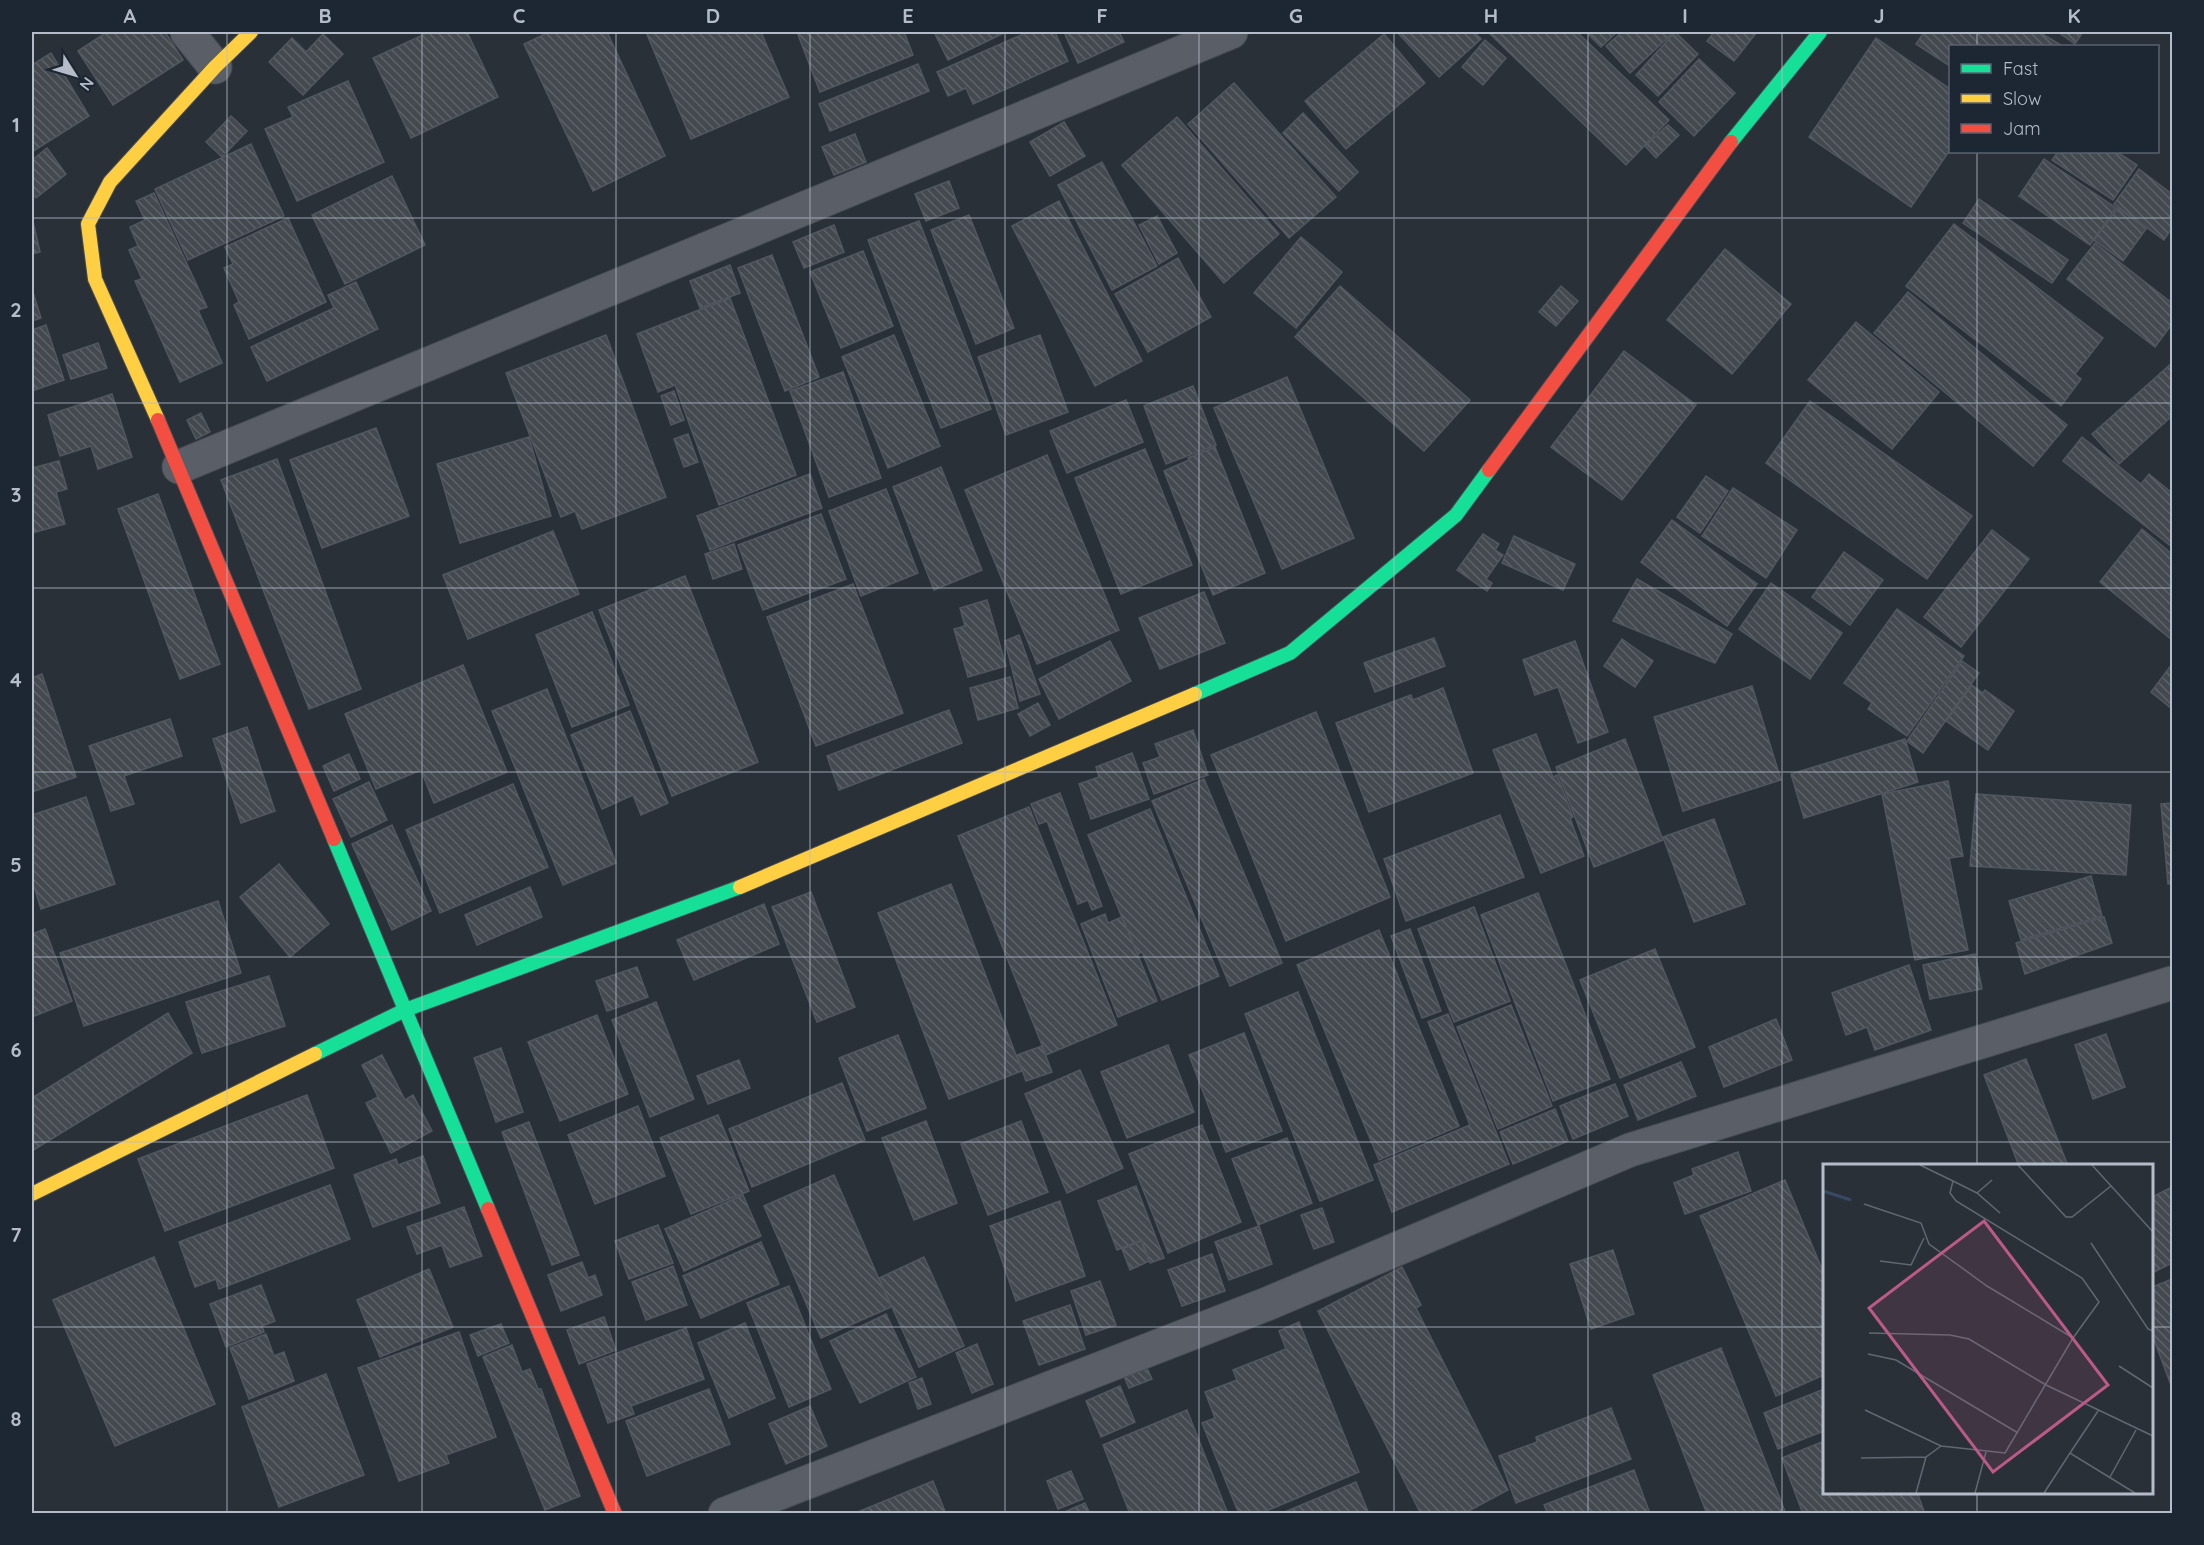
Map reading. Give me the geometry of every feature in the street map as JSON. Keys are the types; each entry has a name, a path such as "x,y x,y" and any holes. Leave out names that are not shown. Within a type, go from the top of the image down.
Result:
{"street":[{"path":"187,32 215,67"},
{"path":"251,32 215,67 110,182 88,224 94,279 179,467 615,1514"},
{"path":"179,467 1231,32"},
{"path":"32,1194 405,1010 748,884 1290,653 1456,515 1743,125 1820,32"},
{"path":"725,1514 1267,1304 1630,1150 2172,983"}],"building":[{"path":"107,32 165,32 183,60 113,105 78,51"},
{"path":"429,32 467,32 498,97 411,138 373,58"},
{"path":"549,32 607,32 665,156 593,191 524,44"},
{"path":"646,32 761,32 789,97 691,139"},
{"path":"797,32 904,32 913,55 820,92"},
{"path":"934,32 1006,32 948,60"},
{"path":"1028,32 1055,32 1068,61 973,104 966,88 948,96 937,72"},
{"path":"1064,32 1119,32 1124,42 1078,63"},
{"path":"1397,32 1474,32 1481,39 1439,77"},
{"path":"1488,32 1577,32 1669,120 1626,165"},
{"path":"1586,32 1617,32 1601,47"},
{"path":"1622,32 1674,32 1630,73 1606,46"},
{"path":"1675,32 1698,54 1658,96 1636,75"},
{"path":"1714,32 1757,32 1734,61 1707,41"},
{"path":"1924,32 2039,32 2061,45 1949,45 1949,65 1916,44"},
{"path":"2058,32 2083,32 2075,44"},
{"path":"323,34 343,54 303,95 269,62 292,38 306,52"},
{"path":"1384,34 1425,83 1346,149 1305,101"},
{"path":"1876,38 1949,88 1949,151 1911,207 1809,137"},
{"path":"1485,40 1506,58 1483,85 1462,67"},
{"path":"51,53 89,116 32,152 32,65"},
{"path":"1699,59 1735,93 1694,136 1659,102"},
{"path":"918,64 929,91 830,131 819,104"},
{"path":"348,81 384,162 297,201 265,129 293,117 288,107"},
{"path":"1234,83 1336,197 1289,238 1188,124"},
{"path":"1303,113 1358,172 1339,191 1283,133"},
{"path":"231,116 247,131 222,157 206,142"},
{"path":"1177,117 1279,234 1224,283 1122,165"},
{"path":"1064,122 1085,156 1050,176 1030,142"},
{"path":"1668,125 1679,135 1656,158 1645,146"},
{"path":"855,134 866,162 834,175 822,147"},
{"path":"251,144 284,216 188,260 155,189"},
{"path":"47,148 66,174 36,198 32,192 32,160"},
{"path":"2057,153 2119,153 2137,165 2113,200 2052,160"},
{"path":"2044,159 2116,208 2090,245 2019,196"},
{"path":"1102,162 1157,266 1112,290 1058,185"},
{"path":"2139,169 2172,194 2172,228 2164,240 2114,204"},
{"path":"392,176 425,245 345,284 312,215"},
{"path":"949,181 959,208 926,221 915,194"},
{"path":"154,193 207,307 198,310 222,363 180,382 135,281 142,279 129,250 138,246 130,227 145,220 136,201"},
{"path":"1979,199 2068,260 2052,283 1963,223"},
{"path":"1059,201 1142,361 1095,386 1012,226"},
{"path":"2118,208 2146,229 2123,261 2094,240"},
{"path":"969,215 1014,328 976,344 931,230"},
{"path":"1157,216 1177,253 1159,264 1139,225"},
{"path":"32,217 40,252 32,254"},
{"path":"288,218 326,302 249,339 234,305 239,302 224,268 233,264 225,247"},
{"path":"919,221 991,409 941,428 868,240"},
{"path":"1954,224 2103,338 2075,374 2081,379 2061,406 1906,286"},
{"path":"834,225 844,252 804,268 793,242"},
{"path":"1301,237 1342,272 1296,328 1254,293"},
{"path":"2095,243 2172,303 2172,324 2155,347 2067,279"},
{"path":"1725,249 1791,304 1732,374 1667,320"},
{"path":"863,251 893,326 841,348 810,272"},
{"path":"772,255 819,377 785,391 738,268"},
{"path":"1178,258 1211,317 1148,352 1115,294"},
{"path":"730,265 740,293 700,308 690,281"},
{"path":"356,282 378,329 267,381 251,347 334,308 328,295"},
{"path":"1340,286 1470,400 1424,451 1295,337"},
{"path":"1561,286 1578,301 1556,326 1539,312"},
{"path":"32,289 41,318 32,321"},
{"path":"1908,292 2067,425 2033,466 1874,333"},
{"path":"730,298 796,475 719,505 675,385 658,392 637,334"},
{"path":"1856,322 1939,392 1892,449 1808,380"},
{"path":"46,325 64,380 32,391 32,330"},
{"path":"606,335 666,497 582,529 575,511 561,517 506,373"},
{"path":"894,335 940,446 888,468 842,357"},
{"path":"1040,335 1068,412 1006,435 978,357"},
{"path":"98,343 107,368 71,379 63,355"},
{"path":"1624,351 1696,405 1622,500 1551,447"},
{"path":"2172,363 2172,416 2119,464 2092,434"},
{"path":"843,372 881,478 829,497 790,391"},
{"path":"1287,377 1354,538 1282,569 1214,408"},
{"path":"1193,386 1216,445 1166,464 1144,406"},
{"path":"674,391 684,420 671,425 661,396"},
{"path":"112,394 132,457 98,469 91,446 60,456 48,415"},
{"path":"1126,400 1143,442 1067,473 1050,431"},
{"path":"1810,401 1972,516 1927,579 1766,463"},
{"path":"201,413 210,432 196,439 187,420"},
{"path":"376,428 409,516 322,548 290,460"},
{"path":"688,434 698,462 684,467 674,439"},
{"path":"529,437 551,516 460,543 437,464"},
{"path":"2082,437 2141,484 2149,474 2172,493 2172,547 2063,461"},
{"path":"1215,447 1265,573 1213,595 1164,471"},
{"path":"1145,449 1192,565 1121,594 1075,478"},
{"path":"1047,455 1119,630 1037,664 965,490"},
{"path":"277,459 361,689 309,709 221,480"},
{"path":"59,461 67,489 56,492 65,524 32,533 32,468"},
{"path":"941,467 982,570 934,590 893,487"},
{"path":"810,474 822,508 710,550 697,516"},
{"path":"1706,476 1728,491 1700,533 1677,517"},
{"path":"1733,488 1797,530 1766,578 1702,536"},
{"path":"886,489 918,573 861,596 829,511"},
{"path":"158,494 220,664 180,679 118,509"},
{"path":"821,514 846,579 763,610 738,545"},
{"path":"1672,520 1757,584 1727,626 1641,562"},
{"path":"2142,529 2172,554 2172,640 2100,582"},
{"path":"1992,530 2029,559 1961,647 1924,617"},
{"path":"553,531 579,594 468,639 443,575"},
{"path":"1483,534 1499,544 1495,550 1503,555 1486,579 1492,583 1487,591 1457,570"},
{"path":"1514,536 1575,564 1563,590 1502,563"},
{"path":"734,544 742,569 713,579 705,554"},
{"path":"1844,552 1883,580 1850,625 1812,597"},
{"path":"685,576 758,762 672,796 599,610"},
{"path":"1637,579 1732,634 1715,663 1613,621"},
{"path":"1771,583 1842,633 1810,679 1739,629"},
{"path":"853,584 903,713 816,746 767,617"},
{"path":"1204,592 1225,643 1160,669 1139,618"},
{"path":"987,600 1006,666 968,677 954,629 965,626 960,608"},
{"path":"1897,609 1964,656 1907,736 1868,709 1872,703 1844,683"},
{"path":"592,612 629,705 572,727 536,635"},
{"path":"1019,635 1040,694 1020,701 1005,641"},
{"path":"1434,638 1445,666 1375,692 1364,663"},
{"path":"1622,639 1653,661 1635,687 1604,666"},
{"path":"1110,641 1131,681 1059,719 1039,679"},
{"path":"1575,641 1608,732 1578,743 1558,687 1535,695 1523,660"},
{"path":"1962,661 1979,673 1923,753 1907,741"},
{"path":"2172,664 2172,709 2151,692"},
{"path":"463,665 507,772 434,803 421,770 376,789 345,714"},
{"path":"42,674 76,777 32,792 32,678"},
{"path":"1010,677 1018,708 978,720 970,688"},
{"path":"1972,685 1983,693 1985,690 2014,711 1988,750 1946,721"},
{"path":"1752,686 1781,780 1683,811 1654,717"},
{"path":"1443,688 1473,773 1369,812 1336,723 1411,695 1413,700"},
{"path":"547,689 616,863 563,885 492,711"},
{"path":"1038,703 1050,725 1030,736 1018,714"},
{"path":"949,710 962,743 839,790 827,756"},
{"path":"630,711 668,803 641,815 633,795 602,809 571,735"},
{"path":"1316,712 1390,897 1286,941 1211,755"},
{"path":"170,719 182,756 124,776 134,804 111,811 89,746"},
{"path":"247,727 275,811 241,823 213,739"},
{"path":"1193,730 1208,775 1154,794 1143,763 1160,757 1155,744"},
{"path":"1536,734 1553,777 1557,775 1573,817 1570,818 1584,856 1541,873 1493,750"},
{"path":"1625,739 1663,840 1594,867 1556,767"},
{"path":"1905,739 1918,782 1804,818 1791,774"},
{"path":"1132,753 1149,799 1091,819 1079,784 1099,777 1096,767"},
{"path":"349,754 360,779 334,791 323,766"},
{"path":"1204,779 1282,963 1230,986 1152,801"},
{"path":"1948,781 1963,856 1949,858 1968,950 1915,960 1882,794"},
{"path":"369,782 387,820 351,837 333,799"},
{"path":"513,784 548,867 440,913 406,830"},
{"path":"1060,793 1102,906 1092,910 1088,900 1078,904 1047,821 1039,824 1031,804"},
{"path":"1976,794 2131,805 2126,875 1970,866"},
{"path":"86,797 115,884 41,909 32,880 32,815"},
{"path":"2172,803 2172,884 2168,884 2161,804"},
{"path":"1029,807 1117,1025 1046,1055 958,836"},
{"path":"1150,809 1219,976 1162,1000 1142,952 1137,954 1088,835"},
{"path":"1500,815 1524,877 1406,921 1384,859"},
{"path":"1714,819 1745,904 1694,922 1663,837"},
{"path":"392,825 431,911 392,930 352,844"},
{"path":"279,864 329,924 290,957 240,897"},
{"path":"2091,876 2102,916 2021,940 2009,901"},
{"path":"951,884 1022,1071 949,1099 878,913"},
{"path":"530,887 542,917 477,945 465,915"},
{"path":"811,892 855,1007 817,1022 772,907"},
{"path":"1538,893 1610,1079 1553,1101 1481,915"},
{"path":"218,901 241,973 84,1026 60,953"},
{"path":"764,904 779,944 694,980 677,940"},
{"path":"1474,907 1510,1001 1454,1022 1418,929"},
{"path":"1105,914 1108,923 1122,917 1157,1001 1118,1017 1081,924"},
{"path":"2104,917 2112,943 2025,974 2016,943"},
{"path":"45,929 72,1001 32,1017 32,934"},
{"path":"1410,929 1441,1011 1422,1018 1391,936"},
{"path":"1379,930 1459,1126 1379,1160 1297,965"},
{"path":"1655,949 1695,1047 1620,1078 1580,980"},
{"path":"1975,954 1982,989 1930,999 1923,965"},
{"path":"1909,965 1931,1030 1875,1050 1867,1027 1846,1035 1832,993"},
{"path":"637,967 648,997 607,1011 596,981"},
{"path":"269,976 285,1026 202,1053 186,1002"},
{"path":"1298,992 1373,1180 1320,1201 1245,1014"},
{"path":"656,1002 694,1099 650,1117 612,1020"},
{"path":"1511,1005 1552,1106 1498,1129 1457,1027"},
{"path":"168,1013 192,1053 32,1151 32,1098"},
{"path":"1448,1014 1509,1164 1392,1212 1374,1165 1470,1125 1428,1022"},
{"path":"597,1015 628,1094 560,1121 528,1042"},
{"path":"1776,1019 1792,1060 1724,1087 1709,1047"},
{"path":"1244,1033 1282,1131 1226,1152 1189,1055"},
{"path":"2106,1034 2125,1087 2093,1099 2075,1045"},
{"path":"898,1035 926,1108 867,1131 839,1058"},
{"path":"1168,1045 1194,1112 1127,1138 1101,1072"},
{"path":"1042,1046 1052,1072 1026,1081 1017,1055"},
{"path":"501,1048 523,1112 496,1122 474,1058"},
{"path":"382,1055 405,1100 413,1095 432,1131 391,1153 366,1103 378,1097 362,1065"},
{"path":"2026,1059 2067,1164 2018,1164 1984,1075"},
{"path":"739,1060 750,1088 708,1104 697,1076"},
{"path":"1681,1062 1696,1096 1638,1120 1624,1085"},
{"path":"1080,1070 1123,1168 1067,1193 1025,1094"},
{"path":"842,1083 865,1140 752,1187 729,1129"},
{"path":"1615,1084 1628,1116 1573,1139 1560,1106"},
{"path":"307,1095 334,1168 165,1231 138,1159"},
{"path":"638,1106 665,1176 595,1204 568,1135"},
{"path":"1555,1109 1568,1141 1513,1164 1500,1132"},
{"path":"718,1115 749,1191 691,1214 660,1138"},
{"path":"926,1121 957,1203 914,1220 882,1138"},
{"path":"1021,1121 1048,1192 988,1215 961,1144"},
{"path":"529,1122 579,1255 552,1265 502,1132"},
{"path":"1202,1125 1241,1222 1168,1253 1129,1154"},
{"path":"1287,1138 1312,1203 1258,1225 1232,1159"},
{"path":"1738,1152 1751,1191 1685,1214 1674,1183 1694,1175 1692,1169"},
{"path":"423,1156 440,1203 373,1227 354,1175 396,1159 398,1165"},
{"path":"834,1175 891,1307 821,1338 764,1206"},
{"path":"1785,1180 1823,1272 1823,1375 1776,1396 1700,1216"},
{"path":"330,1185 350,1239 219,1289 216,1279 195,1287 179,1242"},
{"path":"1136,1186 1164,1258 1150,1263 1142,1240 1117,1250 1098,1201"},
{"path":"2172,1187 2172,1263 2153,1272 2153,1196"},
{"path":"743,1195 761,1236 684,1271 665,1229"},
{"path":"1060,1201 1085,1276 1016,1301 990,1226"},
{"path":"464,1207 482,1256 450,1267 442,1245 417,1254 407,1227"},
{"path":"1322,1208 1334,1242 1314,1249 1301,1215"},
{"path":"658,1225 673,1263 629,1279 615,1241"},
{"path":"1259,1226 1272,1264 1229,1280 1215,1242"},
{"path":"1141,1241 1149,1261 1130,1270 1122,1249"},
{"path":"761,1242 779,1284 701,1318 683,1276"},
{"path":"1613,1250 1634,1314 1591,1329 1570,1264"},
{"path":"1212,1254 1225,1291 1182,1306 1168,1270"},
{"path":"154,1257 215,1404 115,1446 53,1300"},
{"path":"924,1257 964,1346 919,1367 879,1278"},
{"path":"582,1262 588,1278 595,1275 602,1295 561,1311 548,1275"},
{"path":"673,1266 687,1305 646,1320 632,1282"},
{"path":"1402,1267 1421,1305 1416,1308 1508,1490 1463,1514 1421,1514 1318,1311"},
{"path":"429,1269 453,1327 380,1357 357,1300"},
{"path":"2172,1279 2172,1388 2153,1337 2153,1287"},
{"path":"1100,1281 1116,1325 1086,1335 1071,1291"},
{"path":"261,1285 275,1321 262,1326 264,1332 226,1347 210,1304"},
{"path":"789,1286 831,1389 789,1407 747,1303"},
{"path":"1070,1305 1085,1349 1039,1365 1023,1321"},
{"path":"886,1314 916,1377 860,1403 830,1341"},
{"path":"604,1317 616,1350 579,1364 567,1330"},
{"path":"1299,1322 1359,1472 1259,1514 1239,1514 1202,1423 1215,1418 1205,1392 1237,1380 1233,1370 1286,1349 1279,1331"},
{"path":"745,1323 775,1398 729,1418 698,1343"},
{"path":"501,1324 509,1343 478,1356 470,1335"},
{"path":"686,1328 704,1379 631,1406 634,1414 608,1423 587,1364"},
{"path":"459,1332 496,1437 446,1455 449,1463 399,1481 358,1368"},
{"path":"266,1334 274,1356 284,1352 294,1381 249,1399 230,1348"},
{"path":"977,1344 993,1384 972,1393 956,1353"},
{"path":"512,1345 522,1372 530,1369 538,1389 541,1389 580,1496 545,1510 483,1357"},
{"path":"1721,1348 1786,1514 1707,1514 1653,1375"},
{"path":"1145,1364 1152,1379 1129,1388 1123,1374"},
{"path":"326,1374 364,1475 279,1507 242,1407"},
{"path":"922,1378 931,1404 918,1409 909,1383"},
{"path":"1120,1386 1135,1422 1101,1437 1086,1401"},
{"path":"709,1389 730,1444 647,1476 626,1421"},
{"path":"1823,1389 1823,1431 1778,1449 1764,1413"},
{"path":"810,1406 827,1446 786,1464 769,1424"},
{"path":"1611,1408 1631,1459 1516,1503 1499,1456 1537,1442 1536,1437"},
{"path":"1187,1410 1228,1514 1130,1514 1103,1445"},
{"path":"1823,1441 1823,1494 1918,1494 1925,1514 1803,1514 1782,1458"},
{"path":"1634,1470 1650,1514 1548,1514 1544,1505"},
{"path":"1071,1471 1083,1499 1058,1509 1047,1481"},
{"path":"933,1481 946,1514 853,1514"},
{"path":"1356,1482 1369,1514 1280,1514"},
{"path":"1085,1503 1090,1514 1062,1513"}],"traffic: fast":[{"path":"1731,142 1820,32"},
{"path":"1195,694 1290,653 1456,515 1489,470"},
{"path":"334,839 488,1209"},
{"path":"315,1054 405,1010 740,887"}],"traffic: slow":[{"path":"158,420 95,279 88,224 110,182 215,67 251,32"},
{"path":"740,887 1195,694"},
{"path":"32,1194 315,1054"}],"traffic: jam":[{"path":"1489,470 1731,142"},
{"path":"158,420 334,839"},
{"path":"488,1209 615,1514"}]}
